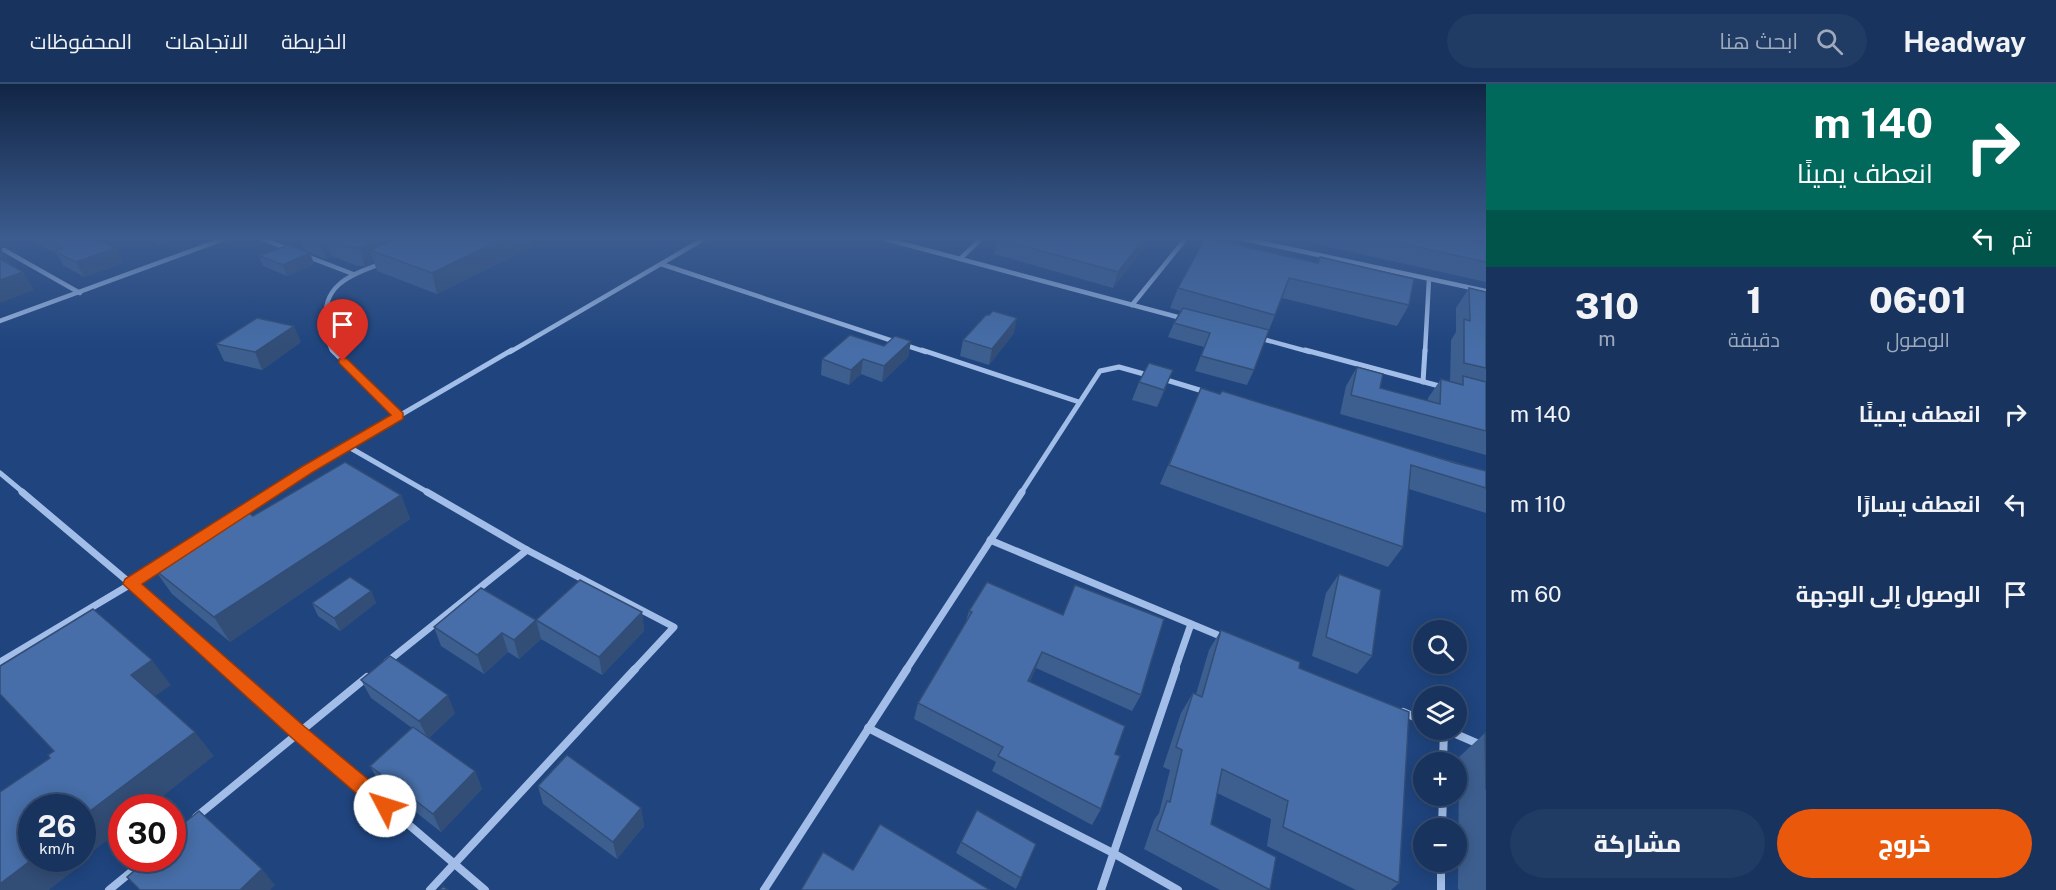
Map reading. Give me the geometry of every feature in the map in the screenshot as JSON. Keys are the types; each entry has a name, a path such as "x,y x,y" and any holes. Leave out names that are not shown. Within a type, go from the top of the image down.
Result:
{"street":[{"path":"48,275 80,293"},
{"path":"0,321 129,275"},
{"path":"352,275 334,287 325,314 329,347 399,416"},
{"path":"0,662 131,584 308,469 643,275"},
{"path":"693,275 1078,402"},
{"path":"1018,275 1188,320"},
{"path":"1132,305 1157,275"},
{"path":"1409,275 1486,291"},
{"path":"1423,382 1429,279"},
{"path":"1255,338 1455,390"},
{"path":"764,890 1100,371 1109,367 1126,369 1213,394"},
{"path":"347,446 527,550 674,627 430,890"},
{"path":"0,473 131,584 298,732 485,890"},
{"path":"990,540 1236,642"},
{"path":"380,667 527,550"},
{"path":"1101,890 1191,624"},
{"path":"190,822 371,674"},
{"path":"1390,707 1413,716"},
{"path":"868,728 1113,853 1178,890"},
{"path":"1467,739 1486,747"},
{"path":"110,890 131,872"},
{"path":"1441,872 1441,890"}],"building":[{"path":"0,275 15,275 0,280"},
{"path":"1185,275 1395,275 1414,279 1409,305 1289,278 1275,315 1178,288"},
{"path":"1469,288 1486,292 1486,368 1464,363 1464,319 1470,321"},
{"path":"1183,308 1269,330 1254,370 1201,356 1210,333 1174,323"},
{"path":"993,311 1017,318 992,349 963,340 986,315"},
{"path":"257,318 294,326 255,352 216,344"},
{"path":"850,335 884,346 895,336 911,341 884,366 863,359 851,370 822,359"},
{"path":"1149,363 1173,370 1164,390 1139,382"},
{"path":"1357,367 1383,374 1380,388 1440,404 1441,379 1463,385 1463,376 1486,382 1486,431 1351,395"},
{"path":"1201,388 1220,394 1222,391 1486,471 1486,488 1411,465 1403,547 1169,465"},
{"path":"345,462 401,495 214,617 155,570 249,513 253,516"},
{"path":"1339,574 1381,590 1372,656 1326,637"},
{"path":"350,577 371,591 334,618 312,603"},
{"path":"580,580 642,612 599,657 536,620"},
{"path":"987,582 1063,615 1075,585 1164,619 1141,695 1042,652 1028,681 1125,726 1115,754 1120,756 1101,809 998,756 1003,747 918,703 972,612 969,611"},
{"path":"481,588 536,620 514,640 502,633 477,655 434,627"},
{"path":"93,609 152,660 131,675 195,732 113,794 108,794 108,797 96,806 96,794 18,794 18,870 0,884 0,792 50,758 48,755 54,751 0,694 0,666"},
{"path":"1221,630 1300,662 1299,668 1409,712 1399,883 1283,827 1288,801 1222,769 1211,824 1276,857 1270,890 1157,830 1167,801 1170,802 1182,750 1176,747 1193,693 1202,697"},
{"path":"390,656 448,695 419,721 361,680"},
{"path":"413,727 475,771 433,814 370,766"},
{"path":"1485,733 1486,733 1486,790"},
{"path":"567,755 641,808 613,842 538,786"},
{"path":"977,810 1036,844 1021,878 961,842"},
{"path":"199,811 262,869 240,890 140,890 127,877 133,872 186,872 186,822"},
{"path":"880,824 990,890 801,890 823,852 853,870"}],"route":[{"path":"343,361 399,416 308,469 131,584 385,806"}]}
